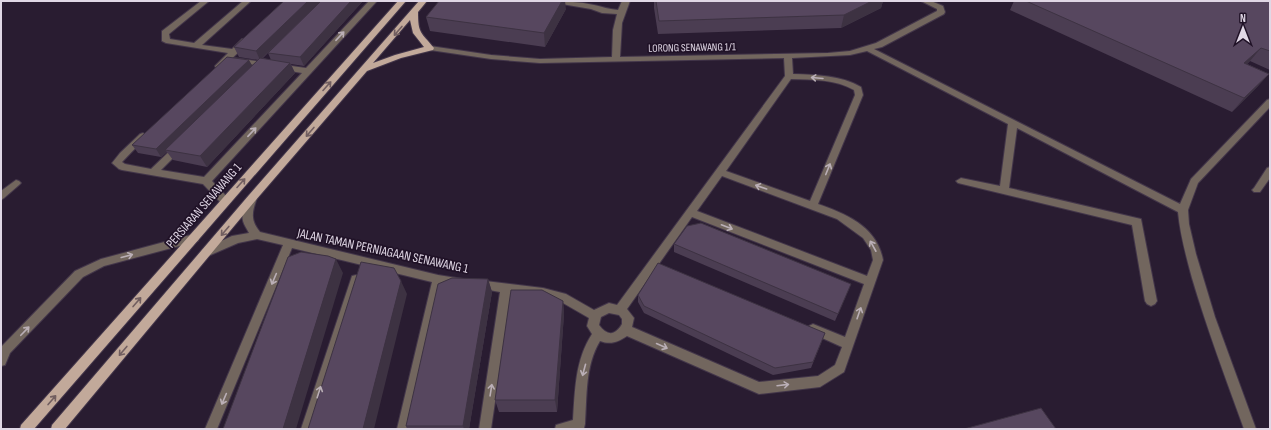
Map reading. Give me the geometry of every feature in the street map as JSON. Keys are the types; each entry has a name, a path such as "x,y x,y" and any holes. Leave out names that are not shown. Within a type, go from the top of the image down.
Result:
{"main road":[{"name":"PERSIARAN SENAWANG 1","path":"26,429 194,238 225,200 402,1"},
{"path":"57,429 252,198 363,72 423,1"},
{"path":"414,12 414,30 417,36 430,48"},
{"path":"363,72 394,57 430,48"}],"street":[{"path":"205,1 165,33 166,41 234,52"},
{"path":"196,46 247,1"},
{"path":"206,180 373,1"},
{"path":"556,1 593,7 602,11 620,12"},
{"path":"616,60 616,36 620,12 626,1"},
{"name":"LORONG SENAWANG 1/1","path":"430,48 491,57 540,61 788,56 850,53 879,45 942,12 940,8 925,1"},
{"path":"210,75 250,36"},
{"path":"867,48 1183,210"},
{"path":"620,310 658,265 719,172 789,76 788,56"},
{"path":"227,59 308,71"},
{"path":"789,76 840,81 852,85 858,89 860,95 813,205"},
{"path":"1250,429 1209,317 1191,254 1184,224 1183,210 1194,181 1266,113 1270,102"},
{"path":"1004,190 1013,123"},
{"path":"152,128 123,155 117,163 122,167 206,180 225,200"},
{"path":"153,172 186,140"},
{"path":"1257,190 1270,170"},
{"path":"626,330 759,388 820,381 840,368 878,260 876,249 867,235 841,216 719,172"},
{"path":"961,181 1137,222 1151,301"},
{"path":"1,196 16,183"},
{"path":"252,198 246,216 248,225 257,235"},
{"path":"691,213 870,282"},
{"path":"206,253 236,239 257,235"},
{"name":"JALAN TAMAN PERNIAGAAN SENAWANG 1","path":"257,235 438,279 543,293 566,299 595,316"},
{"path":"1,361 4,349 79,274 101,263 194,238"},
{"path":"211,429 289,243"},
{"path":"307,429 362,260"},
{"path":"403,429 438,279"},
{"path":"485,429 506,288"},
{"path":"609,308 620,310 627,317 628,326 619,336 608,338 598,334 593,326 595,316 603,310 609,308"},
{"path":"805,326 848,344"},
{"path":"561,429 579,424 582,372 594,340 598,334"}],"building":[{"path":"284,1 308,1 256,51 234,47"},
{"path":"321,1 351,1 300,57 268,53"},
{"path":"439,1 562,1 544,33 426,17"},
{"path":"656,1 872,1 844,15 659,21"},
{"path":"1026,1 1270,1 1270,51 1261,48 1244,63 1269,74 1244,98"},
{"path":"227,57 249,60 156,149 132,145"},
{"path":"260,58 290,63 200,156 165,150"},
{"path":"701,223 851,284 838,314 674,244 687,226"},
{"path":"301,252 328,256 336,259 283,429 223,429 288,257"},
{"path":"361,262 394,268 401,281 363,429 308,429"},
{"path":"658,263 825,333 813,362 775,368 644,306 638,295"},
{"path":"452,278 488,279 463,426 406,426 438,284"},
{"path":"511,290 542,290 563,301 555,400 495,400"},
{"path":"1041,408 1056,429 964,429"}]}
